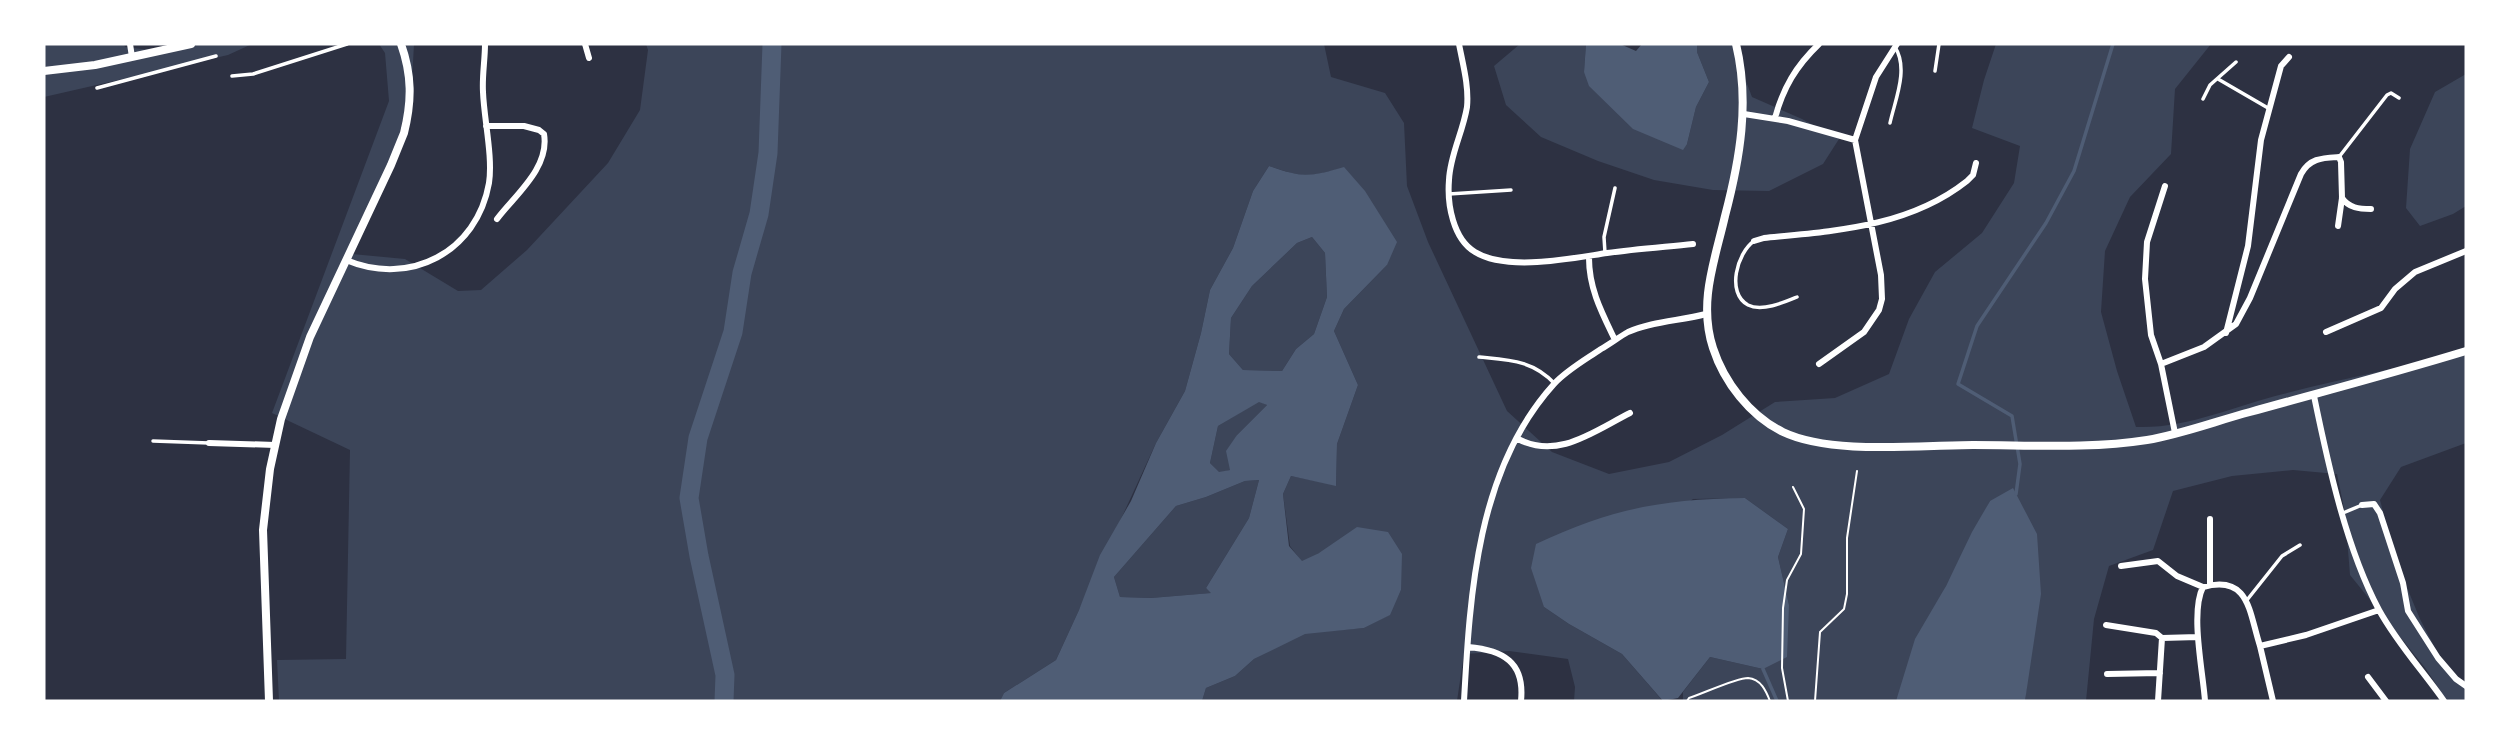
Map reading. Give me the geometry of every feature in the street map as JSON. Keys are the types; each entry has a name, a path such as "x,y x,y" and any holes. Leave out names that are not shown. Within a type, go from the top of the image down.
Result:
{"street":[{"path":"130,44 132,57"},
{"path":"44,71 95,65 191,44"},
{"path":"268,701 263,530 270,469 298,366 400,144 410,111 410,76 401,44"},
{"path":"346,260 370,267 416,267 440,257 461,240 478,217 490,173 483,90 485,44"},
{"path":"585,44 589,58"},
{"path":"1459,44 1467,81 1466,109 1451,165 1449,194 1457,232 1474,252 1486,257 1517,261 1562,261 1605,253 1693,244"},
{"path":"1735,44 1744,114 1738,157 1710,274 1706,314 1713,348 1729,382 1750,408 1782,431 1809,440 1843,445 2046,445 2129,442 2175,433 2314,396 2466,351"},
{"path":"1775,118 1791,76 1819,44"},
{"path":"1819,364 1864,332 1879,310 1882,299 1881,275 1855,140 1876,77 1896,45"},
{"path":"2226,333 2248,246 2261,140 2268,108 2281,65 2289,57"},
{"path":"1744,114 1775,118 1855,140"},
{"path":"486,126 533,127 544,134 545,139 540,158 528,182 497,219"},
{"path":"2161,364 2204,347 2226,333 2243,313 2290,197 2306,166 2318,159 2339,157 2341,162 2342,198 2338,226"},
{"path":"1754,241 1871,225 1920,211 1967,181 1973,174 1976,163"},
{"path":"2165,187 2147,242 2145,279 2151,335 2161,364 2175,433"},
{"path":"2342,198 2347,205 2371,209"},
{"path":"2326,332 2381,308 2395,289 2415,272 2466,251"},
{"path":"1589,258 1594,295 1615,340"},
{"path":"1464,701 1476,566 1499,477 1518,439 1555,384 1615,340 1647,326 1706,314"},
{"path":"2314,396 2343,513 2360,565 2379,610 2444,701"},
{"path":"1518,439 1541,447 1563,446 1630,414"},
{"path":"209,443 275,445"},
{"path":"2362,505 2374,504 2380,513 2403,583 2408,611 2416,626 2456,679 2466,686"},
{"path":"2210,519 2210,585"},
{"path":"2121,566 2158,561 2177,576 2203,587 2226,584 2235,588 2247,600 2273,701"},
{"path":"2203,587 2199,594 2198,637 2205,701"},
{"path":"2260,646 2306,635 2379,610"},
{"path":"2106,625 2155,634 2162,638 2198,637"},
{"path":"2158,701 2162,638"},
{"path":"1468,648 1494,651 1509,659 1522,684 1521,701"},
{"path":"2107,674 2160,673"},
{"path":"2368,677 2386,701"}],"lane":[{"path":"232,76 253,74 347,44"},
{"path":"1935,71 1939,44"},
{"path":"1890,123 1900,80 1900,57 1896,45"},
{"path":"97,88 216,56"},
{"path":"2203,99 2207,88 2236,62"},
{"path":"2218,79 2268,108"},
{"path":"2339,157 2387,95 2391,93 2399,98"},
{"path":"1605,253 1604,237 1615,188"},
{"path":"1449,194 1511,190"},
{"path":"1754,241 1740,259 1736,284 1741,298 1753,306 1778,304 1797,297"},
{"path":"1479,357 1529,363 1540,369 1555,384"},
{"path":"153,441 209,443"},
{"path":"2343,513 2362,505"},
{"path":"2247,600 2282,556 2300,545"}],"path":[{"path":"1815,701 1820,632 1844,609 1847,594 1847,538 1857,471"},
{"path":"1788,701 1782,668 1783,608 1787,580 1801,554 1804,509 1793,487"},
{"path":"1687,701 1689,698 1748,678 1766,689 1770,701"}],"shaded area":[{"path":"44,44 124,44 125,47 158,51 191,44 252,44 228,55 44,97"},
{"path":"379,44 414,44 412,81 398,140 352,254 405,259 458,291 481,290 527,250 608,163 640,110 648,50 646,44 1324,44 1331,77 1385,93 1404,123 1407,186 1428,242 1507,411 1552,452 1609,474 1669,462 1722,435 1775,402 1835,398 1889,374 1909,319 1935,272 1982,233 2014,183 2020,146 1972,128 1996,44 2211,44 2175,89 2171,154 2130,197 2105,251 2101,312 2136,427 2192,421 2283,394 2466,351 2466,443 2401,467 2380,500 2396,561 2420,619 2447,671 2466,685 2466,701 2447,701 2426,669 2350,575 2345,513 2337,474 2293,470 2232,476 2173,491 2153,550 2109,566 2094,619 2086,701 2025,701 2030,655 1990,501 1946,586 1896,701 1683,701 1683,692 1710,657 1763,669 1789,605 1778,557 1788,529 1745,498 1693,499 1544,607 1622,654 1661,699 1659,701 1574,701 1575,687 1568,659 1509,651 1464,654 1457,701 1202,701 1206,688 1235,676 1254,659 1305,633 1364,628 1389,615 1401,590 1319,553 1302,562 1290,546 1283,494 1291,476 1336,485 1337,444 1358,385 1334,331 1344,309 1387,265 1343,168 1306,175 1269,166 1253,191 1233,248 1210,290 1185,391 1156,443 1056,660 1004,693 1000,701 279,701 277,660 346,659 350,450 272,413 389,101 385,53"},
{"path":"1520,44 1586,44 1584,72 1687,144 1696,107 1709,82 1697,52 1697,44 1732,44 1752,97 1839,139 1823,164 1769,191 1713,190 1654,180 1598,161 1541,137 1506,105 1494,66"},
{"path":"1586,44 1620,44 1636,51 1642,44 1697,44 1697,52 1709,82 1696,107 1683,150 1633,129 1589,86 1584,72"},
{"path":"2466,74 2466,206 2453,214 2420,226 2406,208 2410,149 2435,92"},
{"path":"1269,166 1306,175 1344,167 1365,191 1397,242 1387,265 1344,309 1334,331 1358,385 1337,444 1336,486 1291,476 1283,494 1289,546 1302,561 1319,553 1357,527 1388,532 1402,554 1401,590 1390,615 1364,628 1305,634 1254,659 1235,676 1206,688 1202,701 1000,701 1004,693 1056,660 1100,555 1131,501 1156,443 1185,391 1210,290 1233,248 1253,191","holes":["1312,237 1325,253 1327,297 1314,334 1296,349 1282,371 1243,370 1229,354 1231,318 1252,286 1297,243","1259,402 1267,405 1237,435 1226,451 1230,470 1219,472 1210,463 1218,426","1259,480 1249,518 1206,588 1211,593 1151,598 1120,597 1114,577 1176,506 1245,481"]},
{"path":"1312,237 1325,253 1327,297 1314,334 1296,349 1282,371 1243,370 1229,354 1231,318 1252,286 1297,243"},
{"path":"1259,401 1267,405 1237,435 1230,470 1219,473 1210,463 1218,426"},
{"path":"1259,480 1249,518 1206,588 1212,593 1151,598 1120,597 1114,577 1176,506 1245,481"},
{"path":"2013,488 2037,534 2041,594 2025,701 1896,701 1915,639 1946,586 1972,532 1990,501"},
{"path":"1745,498 1788,529 1778,557 1789,605 1787,657 1763,669 1710,657 1678,698 1663,701 1622,654 1544,607 1531,568 1536,544 1588,522 1638,508 1688,501"}],"waterway":[{"path":"724,701 725,675 689,498 698,438 733,332 742,273 759,214 768,153 772,44"},
{"path":"2016,494 2020,464 2012,416 1958,384 1977,326 2046,223 2074,171 2113,44"},
{"path":"1763,669 1777,701"}]}
